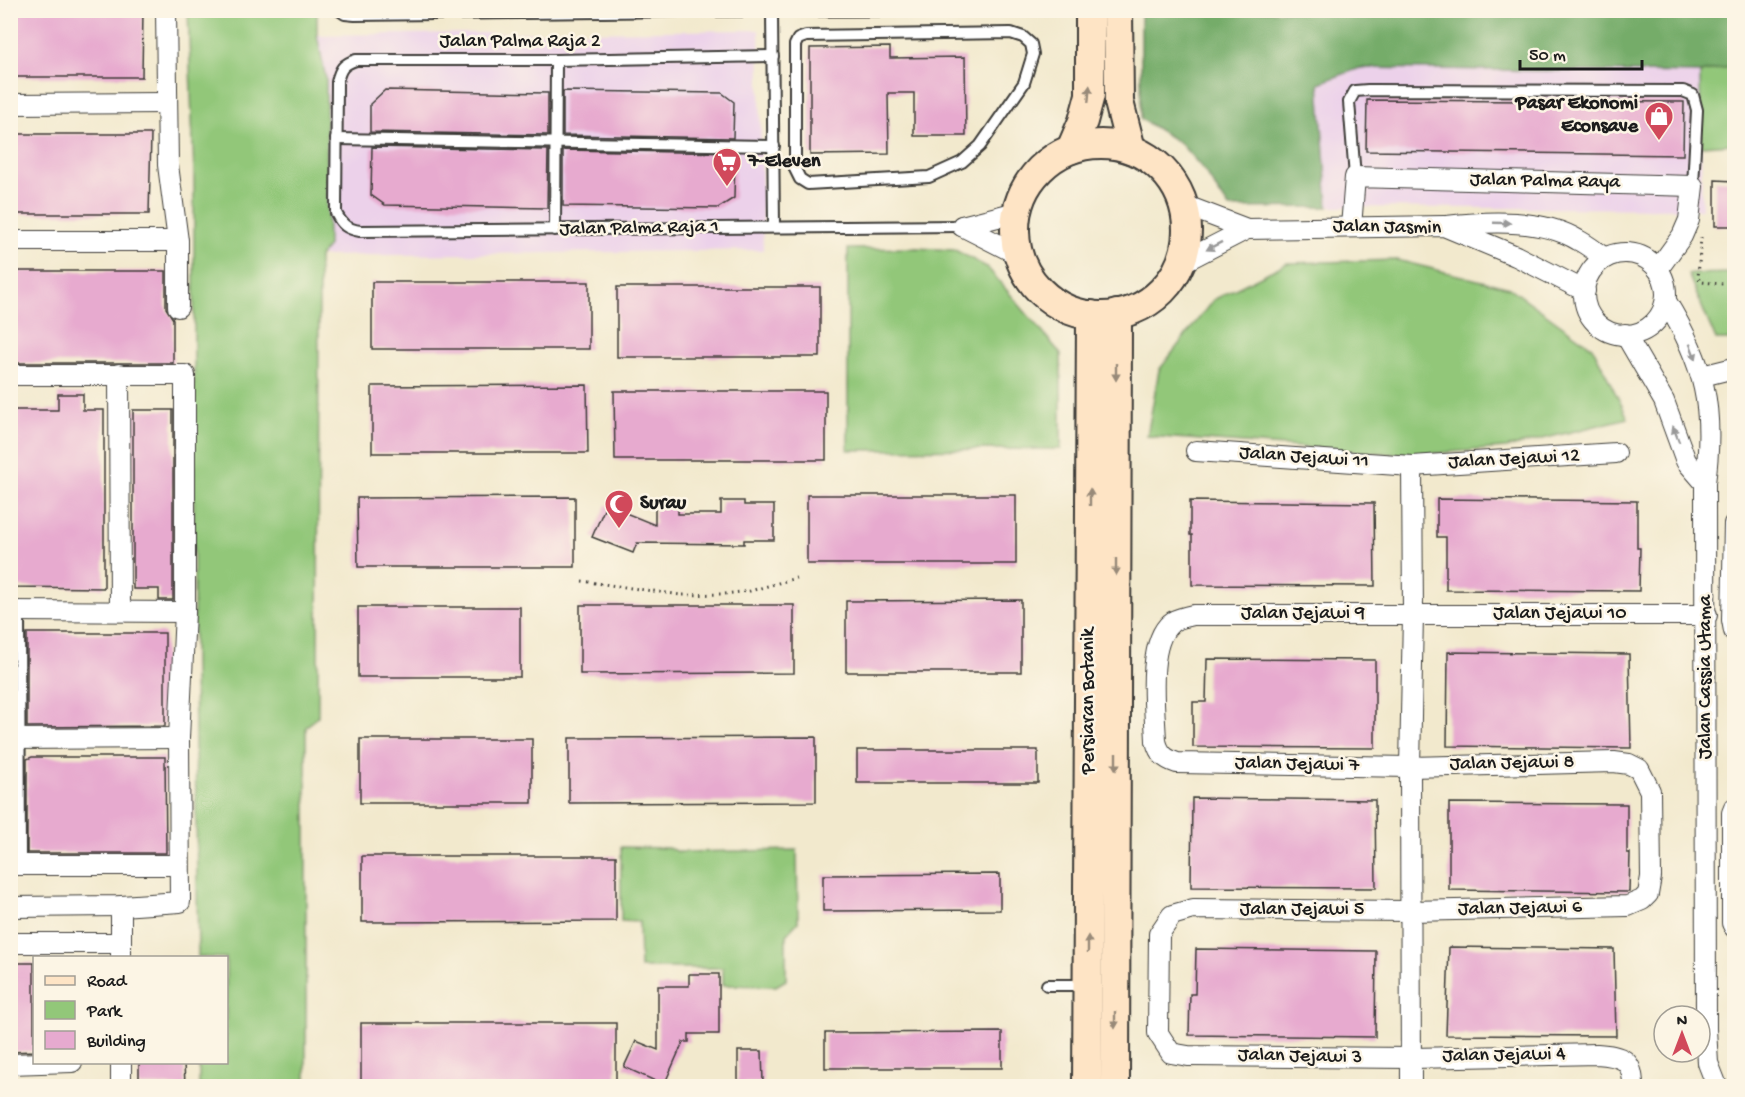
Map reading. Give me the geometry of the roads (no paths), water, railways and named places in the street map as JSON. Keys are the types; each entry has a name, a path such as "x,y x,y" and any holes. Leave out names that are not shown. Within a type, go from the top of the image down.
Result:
{"main road":[{"path":"1071,149 1083,121 1090,95 1090,10"},
{"path":"1118,10 1119,102 1131,149"},
{"path":"1091,144 1111,144 1131,149 1154,162 1172,181 1184,204 1187,234 1181,262 1173,278 1148,302 1133,309 1104,314 1067,308 1046,295 1029,277 1019,255 1015,234 1017,212 1024,192 1036,174 1052,159 1071,149 1091,144"},
{"path":"1087,1086 1101,985 1104,314"},
{"path":"1101,985 1115,1086"}],"street":[{"path":"166,10 168,165 178,241 178,307"},
{"path":"10,104 167,103"},
{"path":"1351,227 1355,177"},
{"name":"Jalan Palma Raya","path":"1355,177 1693,186"},
{"path":"1658,269 1682,236 1689,220 1693,186"},
{"name":"Jalan Jasmin","path":"1184,204 1247,229 1444,226 1516,256 1585,291"},
{"path":"962,226 1017,212"},
{"path":"1444,226 1483,222 1543,227 1577,238 1605,258"},
{"name":"Jalan Palma Raja 1","path":"962,226 1019,255"},
{"name":"Jalan Jasmin","path":"1181,262 1247,229"},
{"path":"10,241 178,241"},
{"path":"1619,253 1634,253 1648,259 1658,269 1665,284 1666,301 1660,316 1650,326 1639,332 1625,334 1604,328 1589,312 1585,302 1588,278 1605,258 1619,253"},
{"name":"Jalan Cassia Utama","path":"1666,301 1693,348 1702,376 1710,449 1705,483 1706,1004"},
{"path":"1625,334 1664,401 1686,461 1705,483"},
{"path":"1702,376 1734,368"},
{"path":"118,374 120,611"},
{"path":"10,375 185,375 185,612 179,738 180,902 121,906 10,907"},
{"name":"Jalan Jejawi 11","path":"1196,451 1412,466"},
{"name":"Jalan Jejawi 12","path":"1412,466 1616,453"},
{"path":"1412,466 1413,614 1410,767 1412,1086"},
{"path":"1734,524 1732,620 1734,631"},
{"path":"15,611 185,612"},
{"name":"Jalan Jejawi 9","path":"1185,764 1168,760 1159,752 1156,741 1155,656 1160,636 1172,621 1193,615 1413,614"},
{"name":"Jalan Jejawi 10","path":"1413,614 1707,615"},
{"path":"15,739 179,738"},
{"name":"Jalan Jejawi 8","path":"1410,767 1614,762 1629,764 1639,769 1650,791 1651,876 1648,894 1642,900 1628,906"},
{"name":"Jalan Jejawi 7","path":"1185,764 1410,767"},
{"path":"1734,808 1732,813 1732,923 1734,927"},
{"path":"15,865 179,865"},
{"path":"10,943 121,950 121,906"},
{"name":"Jalan Jejawi 6","path":"1411,911 1628,906"},
{"name":"Jalan Jejawi 5","path":"1188,1056 1172,1053 1158,1033 1159,934 1172,915 1193,909 1411,911"},
{"name":"Jalan Jejawi 4","path":"1412,1058 1597,1054 1614,1056 1624,1060 1633,1074 1633,1086"},
{"name":"Jalan Jejawi 3","path":"1188,1056 1412,1058"},
{"path":"10,1064 33,1063"},
{"path":"121,1064 121,1086"},
{"name":"Jalan Cassia Utama","path":"1701,1086 1708,1064"},
{"name":"Jalan Cassia Utama","path":"1708,1064 1717,1086"}],"lane":[{"path":"339,10 345,14 355,15 993,10"},
{"path":"772,11 774,227"},
{"path":"1011,33 1023,37 1030,44 1033,54 1024,83 980,146 962,162 929,177 808,184 800,179 795,169 795,122 795,45 798,39 806,36 1011,33"},
{"name":"Jalan Palma Raja 2","path":"336,139 337,82 340,69 356,60 556,60 773,56"},
{"path":"555,230 556,60"},
{"path":"1355,177 1349,102 1355,91 1683,91 1693,95 1697,110 1693,186"},
{"path":"774,125 795,122"},
{"path":"336,139 774,146"},
{"name":"Jalan Palma Raja 1","path":"336,139 336,213 341,223 349,229 360,231 962,226"},
{"path":"15,611 15,865"},
{"path":"1047,985 1101,985"}],"place":[{"name":"Pasar Ekonomi Econsave","path":"1659,142"},
{"name":"7-Eleven","path":"727,188"},
{"name":"Surau","path":"619,530"}]}
